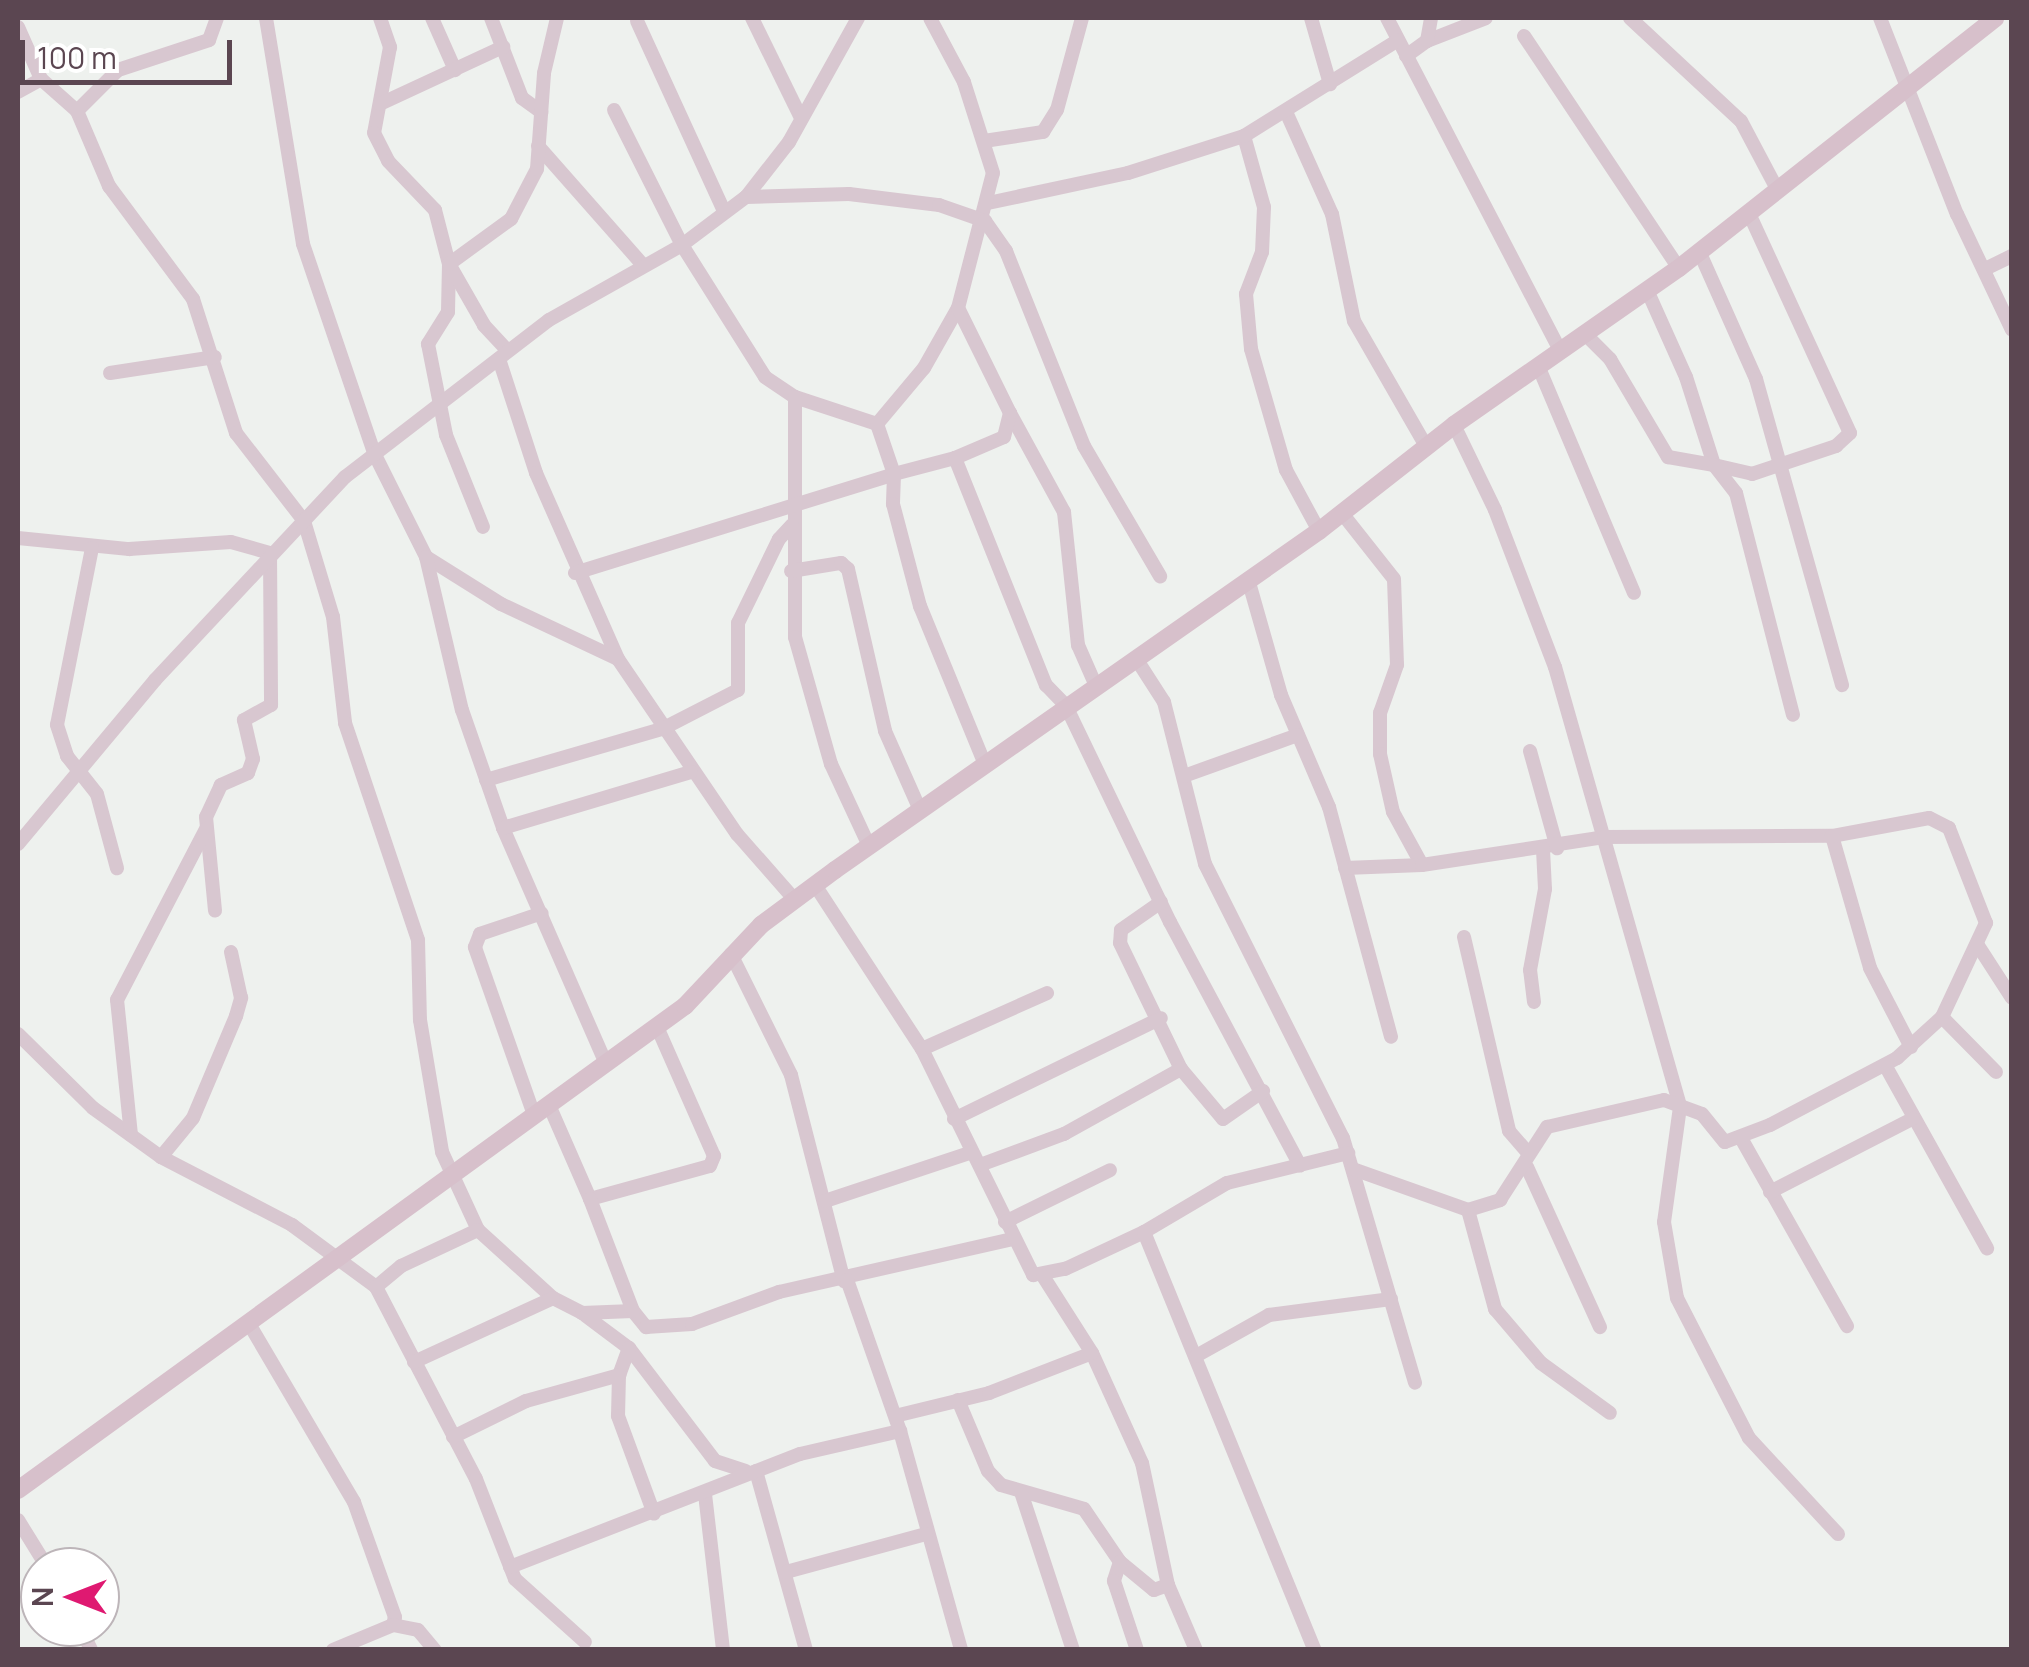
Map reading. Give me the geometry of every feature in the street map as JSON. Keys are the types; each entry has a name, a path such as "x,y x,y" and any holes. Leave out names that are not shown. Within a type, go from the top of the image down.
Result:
{"street":[{"path":"77,111 118,70 209,40 217,18"},
{"path":"266,18 303,244 374,453 426,556 462,710 503,828 605,1062"},
{"path":"380,18 390,48 374,134 388,161 435,210 449,264 503,354 575,573 618,658 662,729 691,772 795,900"},
{"path":"432,18 455,70"},
{"path":"491,18 522,98 541,112"},
{"path":"752,18 801,118"},
{"path":"746,197 801,118 858,18"},
{"path":"877,424 924,368 958,308 984,221 992,174 964,82 930,18"},
{"path":"984,141 1042,132 1057,110 1082,18"},
{"path":"1311,18 1330,84"},
{"path":"1387,18 1560,351"},
{"path":"1427,41 1431,18"},
{"path":"1406,56 1427,41 1486,18"},
{"path":"1630,18 1741,121 1777,188"},
{"path":"1880,18 2012,330"},
{"path":"18,1490 342,1258 450,1172 657,1027 731,954 814,885 984,762 1319,531 1454,425 1679,268 1777,188 1909,90 1995,18"},
{"path":"636,21 723,209"},
{"path":"449,264 511,219 536,169 551,22"},
{"path":"18,27 42,80 77,111 109,186 193,299 216,357 236,433 304,520 332,617 335,673 355,758 400,871 418,940 420,1020 450,1172 478,1230 554,1298 582,1313 629,1348 715,1461 730,1470 756,1472"},
{"path":"1524,36 1679,268"},
{"path":"988,203 1128,173 1244,136 1288,114 1398,40"},
{"path":"380,104 502,47"},
{"path":"18,92 42,80"},
{"path":"614,110 682,245 764,377 795,397 877,424"},
{"path":"1288,114 1332,214 1354,322 1426,446"},
{"path":"1244,136 1264,207 1262,252 1246,294 1251,349 1286,470 1319,531"},
{"path":"538,146 643,265"},
{"path":"18,844 270,553 374,453 503,354 643,265 682,245 723,209 746,197 849,194 938,206 984,221 1006,251 1084,446 1160,576"},
{"path":"1584,332 1610,359 1668,458 1752,474 1836,446 1850,433 1749,214"},
{"path":"1698,252 1756,379 1842,685"},
{"path":"1985,269 2012,256"},
{"path":"449,264 448,312 428,344 446,435 482,526"},
{"path":"1647,290 1686,377 1714,465 1736,493 1793,715"},
{"path":"958,308 1064,512 1078,645 1096,686"},
{"path":"110,373 216,357"},
{"path":"1539,368 1634,593"},
{"path":"795,397 795,504 790,572 795,637 816,721 852,821 869,846"},
{"path":"575,573 704,538 795,504 955,458 1004,436 1010,412"},
{"path":"877,424 894,474 893,504 920,606 984,762"},
{"path":"1454,425 1495,510 1555,667 1680,1107 1664,1222 1677,1298 1749,1438 1838,1534"},
{"path":"955,458 1046,685 1066,706 1161,902 1300,1165"},
{"path":"1341,512 1394,580 1397,665 1380,713 1380,754 1393,812 1422,865"},
{"path":"486,780 662,729 738,690 738,623 779,538 792,525"},
{"path":"18,538 92,548 231,542 270,553"},
{"path":"92,548 57,725 77,772 96,794 117,868"},
{"path":"131,1135 117,1000 206,829 221,785 248,773 253,759 244,720 271,705 270,553"},
{"path":"426,556 501,604 618,658"},
{"path":"790,572 841,563 848,569 885,731 920,810"},
{"path":"1248,579 1298,735 1329,806 1390,1036"},
{"path":"1137,660 1164,702 1204,864 1329,1102 1353,1169 1415,1383"},
{"path":"1184,776 1298,735"},
{"path":"1530,750 1550,849 1530,970 1534,1002"},
{"path":"503,828 691,772"},
{"path":"1346,868 1422,865 1473,852 1550,849 1604,837 1832,836 1929,818 1949,828 1986,923 1942,1018 1912,1047 1885,1065 1741,1138 1725,1142 1702,1114 1664,1100 1547,1127 1500,1200 1468,1210 1353,1169"},
{"path":"206,829 215,910"},
{"path":"1832,836 1870,968 1912,1047"},
{"path":"814,885 922,1049 1033,1275 1043,1276 1144,1232 1226,1183 1348,1153"},
{"path":"1161,902 1121,930 1120,944 1161,1018 1181,1070 1223,1119 1263,1091"},
{"path":"542,913 480,934 474,947 542,1110 590,1199 632,1312 646,1328 682,1325 779,1292 846,1280 1012,1239"},
{"path":"1464,937 1508,1131 1527,1159 1600,1327"},
{"path":"1978,944 2012,998"},
{"path":"162,1156 193,1118 236,1016 242,998 231,952"},
{"path":"731,954 786,1064 846,1280 899,1415 926,1534 960,1650"},
{"path":"922,1049 1047,993"},
{"path":"954,1119 1161,1018"},
{"path":"1942,1018 1996,1072"},
{"path":"590,1199 710,1166 714,1156 657,1027"},
{"path":"18,1034 131,1135 342,1258 376,1287 453,1437 515,1578 585,1642"},
{"path":"1885,1065 1987,1248"},
{"path":"825,1201 1064,1134 1181,1070"},
{"path":"1770,1192 1912,1119"},
{"path":"1741,1138 1848,1326"},
{"path":"1006,1222 1110,1170"},
{"path":"1468,1210 1495,1309 1540,1362 1610,1414"},
{"path":"376,1287 401,1266 478,1230"},
{"path":"1144,1232 1315,1650"},
{"path":"1043,1276 1092,1353 1142,1463 1168,1585 1196,1650"},
{"path":"414,1362 554,1298"},
{"path":"1196,1356 1269,1315 1390,1299"},
{"path":"582,1313 632,1312"},
{"path":"248,1322 354,1502 393,1624"},
{"path":"629,1348 619,1374 622,1438 654,1514"},
{"path":"899,1415 958,1400 1092,1353"},
{"path":"453,1437 526,1402 619,1374"},
{"path":"958,1400 988,1470 1001,1485 1084,1509 1120,1562 1154,1590 1168,1585"},
{"path":"510,1567 756,1472 900,1431"},
{"path":"756,1472 806,1650"},
{"path":"1022,1492 1073,1650"},
{"path":"705,1494 723,1650"},
{"path":"18,1520 35,1547"},
{"path":"786,1572 926,1534"},
{"path":"1120,1562 1114,1581 1137,1650"},
{"path":"333,1650 393,1624 418,1630 435,1650"}]}
